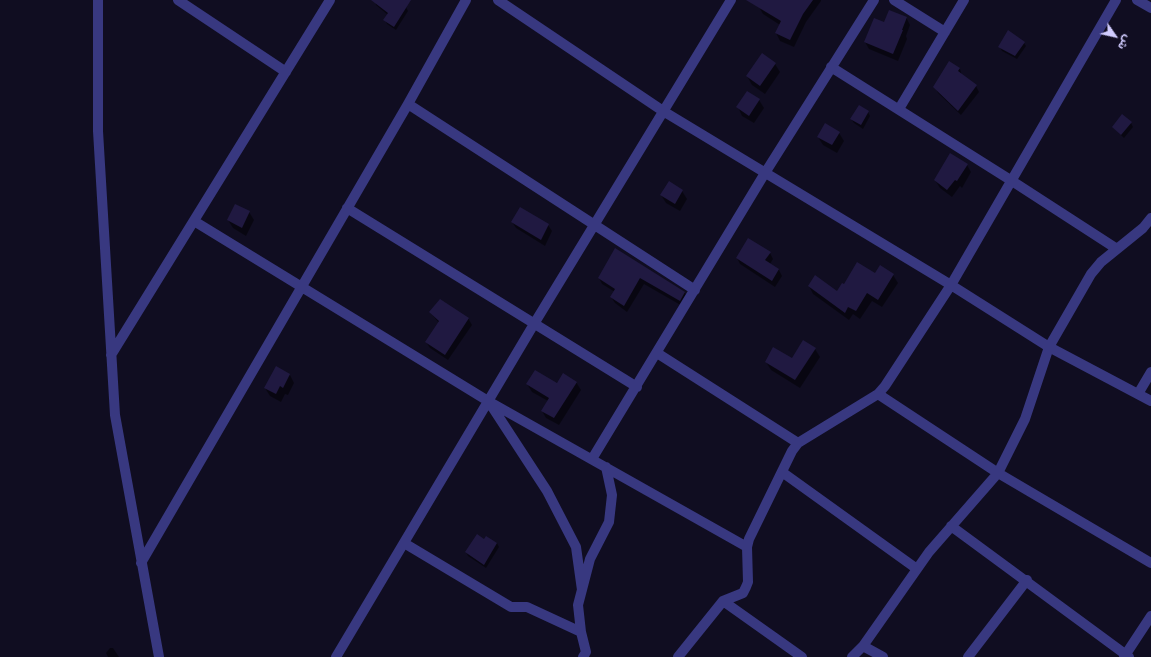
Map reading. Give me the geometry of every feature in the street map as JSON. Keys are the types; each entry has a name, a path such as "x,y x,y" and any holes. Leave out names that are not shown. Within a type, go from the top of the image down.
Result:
{"street":[{"path":"98,0 98,131 115,415 159,657"},
{"path":"178,0 286,72"},
{"path":"111,356 330,0"},
{"path":"141,563 408,104 466,0"},
{"path":"498,0 663,111 951,285 1049,347 1151,401"},
{"path":"336,657 594,224 731,0"},
{"path":"592,459 831,67 874,0"},
{"path":"894,0 945,32"},
{"path":"899,109 964,0"},
{"path":"678,657 723,601 743,592 746,587 748,582 747,547 782,472 798,443 878,394 885,386 951,285 1116,0"},
{"path":"1137,0 1151,8"},
{"path":"831,67 1117,249"},
{"path":"408,104 695,290"},
{"path":"347,208 637,387"},
{"path":"852,657 864,646 917,569 998,473 1025,418 1049,347 1091,274 1101,262 1143,228 1151,218"},
{"path":"194,221 488,401 747,547"},
{"path":"657,353 798,443"},
{"path":"1138,394 1151,372"},
{"path":"878,394 998,473 1151,564"},
{"path":"488,401 547,491 576,548 582,590"},
{"path":"588,655 581,632 578,604 590,558 609,522 612,495 606,467"},
{"path":"782,472 917,569"},
{"path":"952,526 1027,580 1126,656 1151,616"},
{"path":"404,543 511,607 527,607 581,632"},
{"path":"968,657 1027,580"},
{"path":"723,601 802,657"},
{"path":"864,646 883,657"}],"building":[{"path":"371,0 411,0 394,27 383,20 388,13"},
{"path":"746,0 813,0 803,14 790,40 775,33 781,21"},
{"path":"889,10 907,17 893,54 864,42 874,18 884,22"},
{"path":"1008,30 1025,42 1015,56 998,47"},
{"path":"762,53 776,63 760,86 746,76"},
{"path":"949,61 960,68 958,71 977,85 958,111 933,87"},
{"path":"747,91 760,99 749,116 736,107"},
{"path":"859,105 869,111 861,125 850,119"},
{"path":"1122,114 1132,122 1121,135 1112,127"},
{"path":"825,123 840,132 832,145 817,137"},
{"path":"950,153 968,164 957,181 955,180 947,190 934,180"},
{"path":"669,181 683,190 675,204 660,195"},
{"path":"235,204 250,211 242,228 227,220"},
{"path":"520,207 549,224 541,240 511,222"},
{"path":"748,238 771,252 765,260 779,269 772,281 736,258"},
{"path":"615,248 685,292 680,301 640,278 624,306 610,297 615,289 598,278"},
{"path":"857,262 875,273 880,265 894,274 878,300 867,293 856,311 848,307 845,313 808,286 815,275 837,291 842,283 844,284"},
{"path":"440,299 469,318 445,355 425,342 439,321 429,312"},
{"path":"803,340 816,348 795,380 765,362 773,347 792,358"},
{"path":"276,366 290,374 283,388 280,386 276,394 264,388"},
{"path":"535,370 557,383 563,373 577,382 554,418 541,411 549,398 526,384"},
{"path":"477,534 484,539 486,536 497,543 484,565 465,552"}]}
